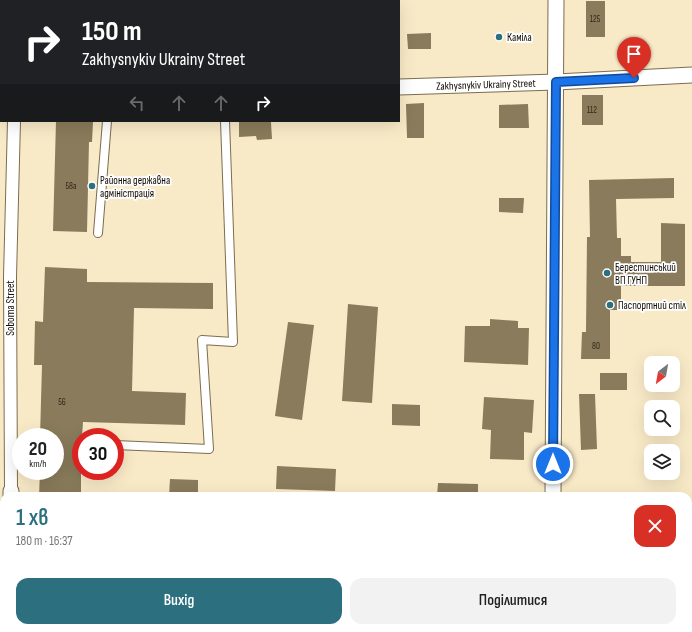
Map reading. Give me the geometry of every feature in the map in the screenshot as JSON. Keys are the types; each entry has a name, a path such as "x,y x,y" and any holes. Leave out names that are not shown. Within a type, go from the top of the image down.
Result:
{"street":[{"path":"553,492 556,0"},
{"name":"Zakhysnykiv Ukrainy Street","path":"400,87 556,82 692,75"},
{"name":"Soborna Street","path":"11,492 10,277 14,122"}],"lane":[{"path":"98,233 108,122"},
{"path":"124,445 209,449 202,340 233,342 225,122"}],"building":[{"path":"586,1 605,1 605,37 586,37"},
{"path":"431,33 431,49 408,49 407,34"},
{"path":"582,95 603,95 603,125 582,125"},
{"path":"424,103 424,138 407,138 406,104"},
{"path":"528,104 529,128 499,128 499,105"},
{"path":"56,122 93,122 92,142 89,142 87,232 53,231"},
{"path":"239,122 271,122 272,139 257,140 256,136 239,137"},
{"path":"674,178 674,198 616,199 617,238 621,238 621,256 631,256 631,262 661,262 661,223 685,224 685,286 621,286 621,310 610,310 610,359 581,359 582,332 586,332 587,237 590,237 589,180"},
{"path":"499,198 524,198 523,213 499,212"},
{"path":"45,267 87,269 87,282 213,283 213,309 134,308 132,391 186,393 185,425 83,422 83,428 72,428 72,480 81,480 81,492 39,492 40,480 64,480 64,428 40,428 42,365 34,365 35,321 43,322"},
{"path":"348,304 378,307 372,403 342,401"},
{"path":"490,319 518,321 518,328 529,328 528,365 464,362 465,326 490,326"},
{"path":"288,322 314,325 302,420 275,416"},
{"path":"600,373 627,373 627,390 600,390"},
{"path":"579,394 595,394 597,449 581,450"},
{"path":"484,397 534,400 532,433 524,432 524,460 490,459 491,430 482,429"},
{"path":"392,404 420,405 420,426 392,425"},
{"path":"277,466 336,469 335,491 276,489"},
{"path":"170,479 198,480 198,492 169,492"},
{"path":"438,483 478,484 478,492 437,492"}],"place":[{"name":"Каміла","path":"499,37"},
{"name":"Районна державна адміністрація","path":"92,186"},
{"name":"Берестинський ВП ГУНП","path":"607,273"},
{"name":"Паспортний стіл","path":"610,305"}],"route":[{"path":"553,464 556,82 634,78"}]}
